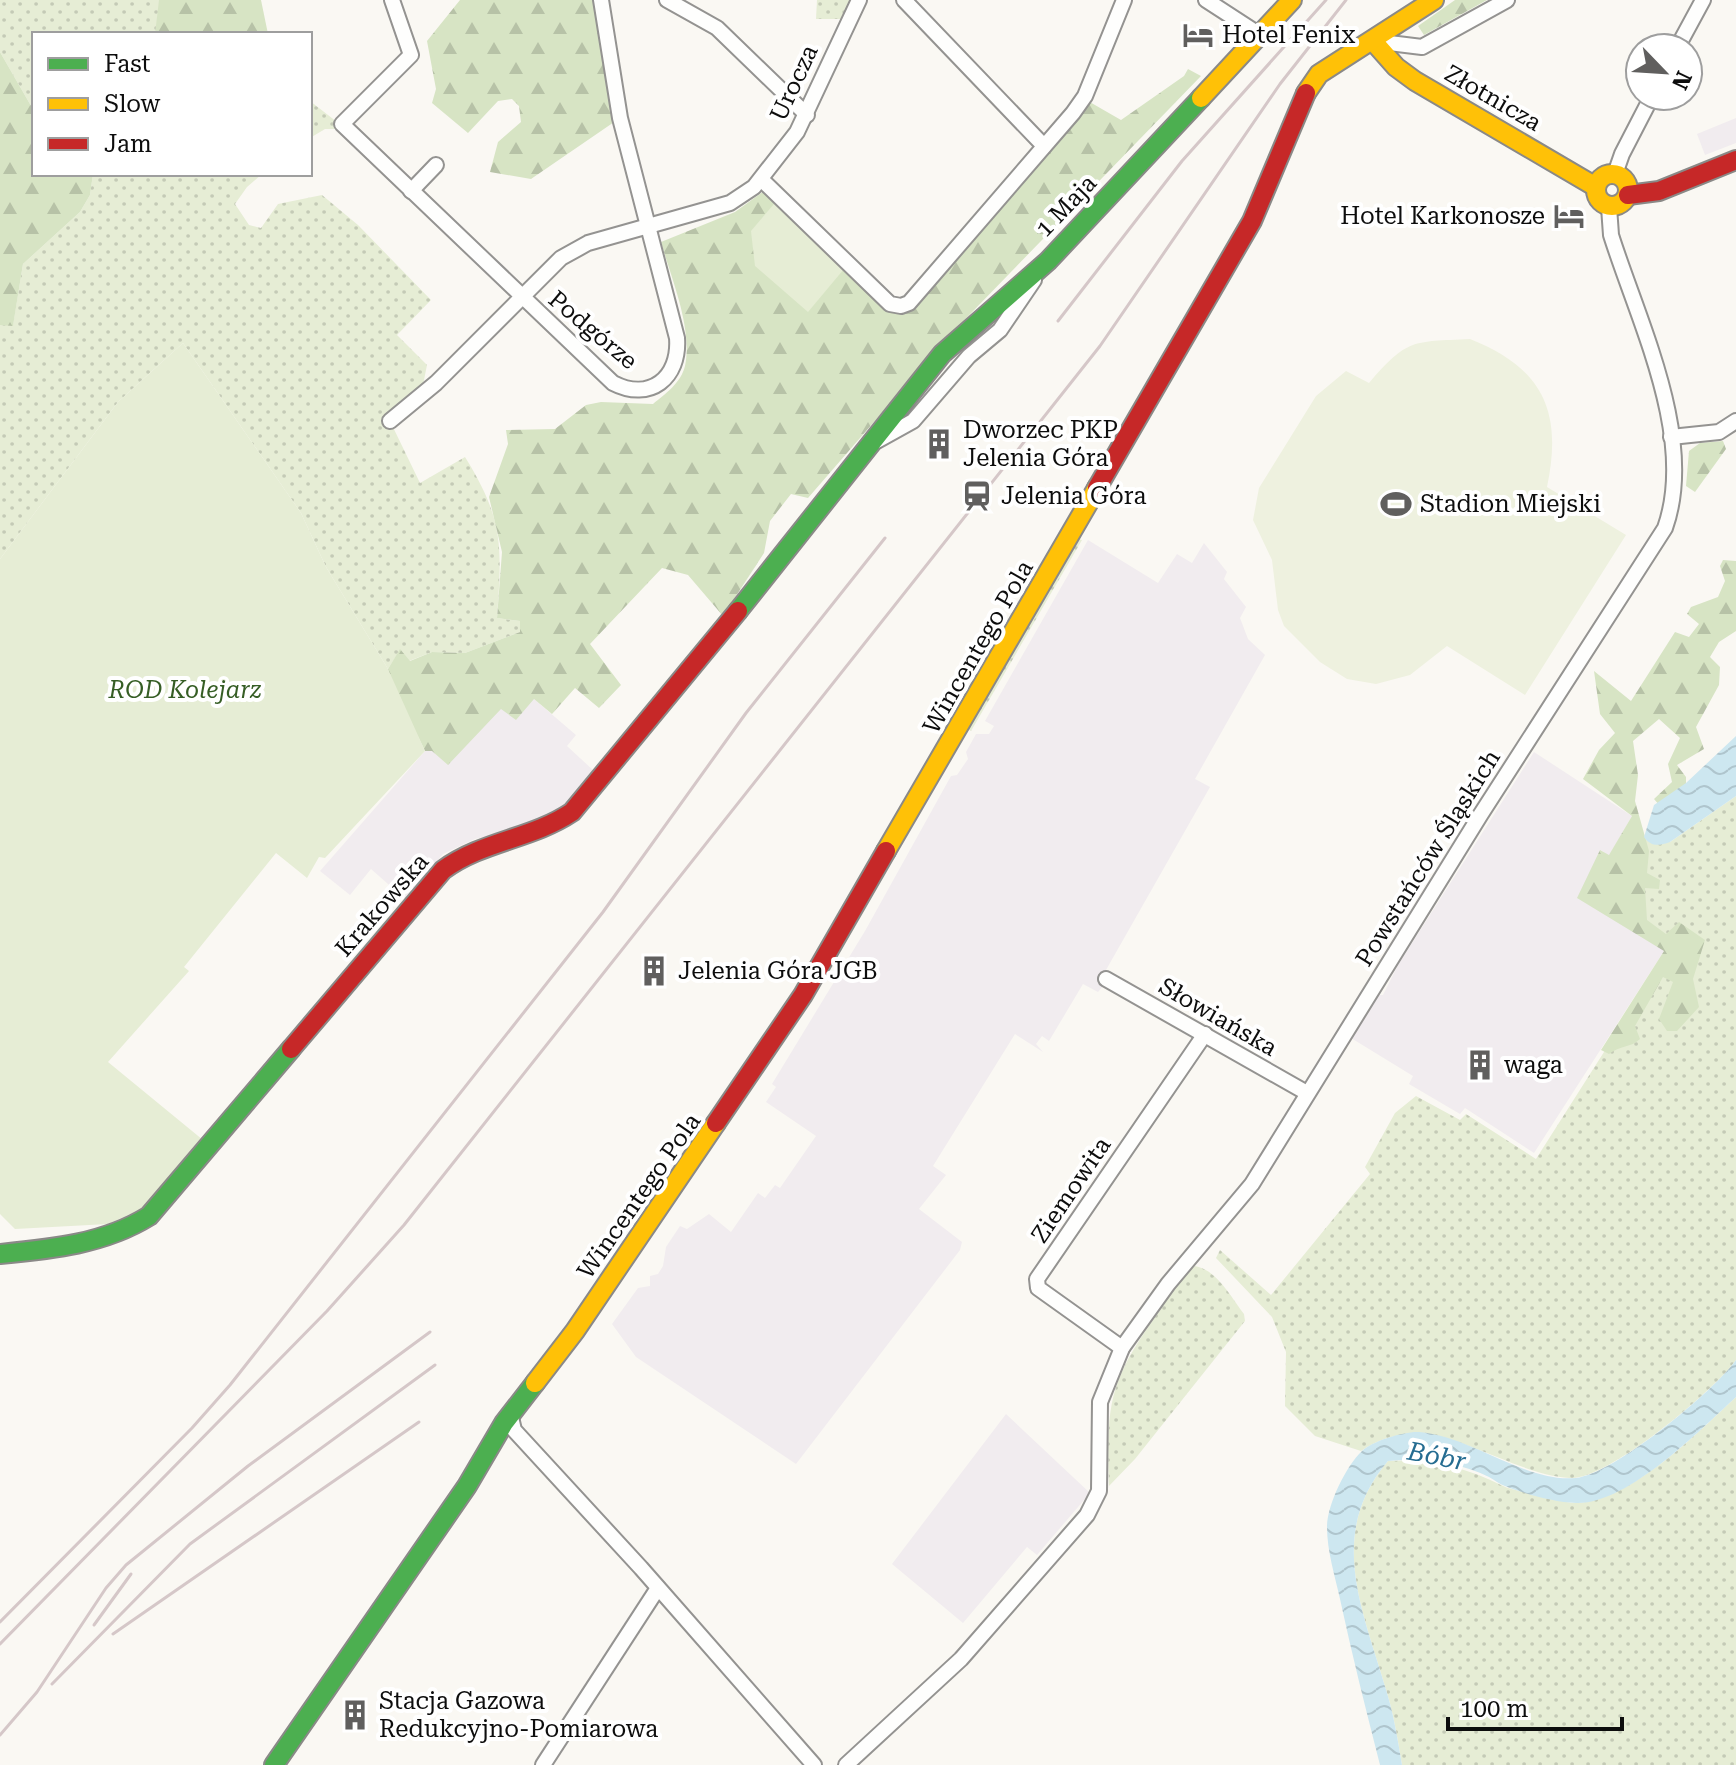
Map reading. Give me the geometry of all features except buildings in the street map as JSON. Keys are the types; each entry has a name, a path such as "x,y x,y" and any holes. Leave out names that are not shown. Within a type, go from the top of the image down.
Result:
{"street":[{"name":"Podgórze","path":"392,0 411,55 342,124 613,383 643,391 659,385 673,368 678,349 620,118 601,0"},
{"path":"667,0 717,28 807,115"},
{"name":"Urocza","path":"762,180 807,115 827,64 859,0"},
{"path":"904,0 1044,146"},
{"path":"762,180 890,304 901,306 909,303 1085,96 1124,0"},
{"path":"1206,0 1260,35"},
{"name":"1 Maja","path":"874,443 942,354 1048,261 1292,0"},
{"name":"Wincentego Pola","path":"274,1765 467,1486 494,1458 512,1421 803,995 1252,221 1300,102 1319,74 1434,0"},
{"path":"1373,41 1422,47 1507,0"},
{"path":"1686,32 1703,0"},
{"name":"Złotnicza","path":"1373,41 1396,67 1415,81 1596,187"},
{"path":"1615,174 1644,112"},
{"path":"1628,195 1659,191 1736,160"},
{"path":"411,191 436,165"},
{"path":"1615,174 1626,182 1628,195 1621,205 1609,207 1597,197 1596,187 1603,176 1615,174"},
{"name":"Podgórze","path":"390,421 436,383 561,258 588,243 730,203 762,180"},
{"name":"Powstańców Śląskich","path":"846,1765 961,1659 1095,1502 1099,1491 1100,1402 1122,1348 1187,1260 1252,1184 1658,540 1671,505 1668,409 1611,235 1609,207"},
{"path":"1671,437 1726,430 1736,421"},
{"name":"Krakowska","path":"0,1254 46,1250 102,1238 126,1230 149,1216 443,870 473,851 542,833 582,802 874,443"},
{"name":"Słowiańska","path":"1106,979 1307,1093"},
{"name":"Ziemowita","path":"1122,1348 1038,1288 1037,1279 1205,1034"},
{"path":"512,1421 814,1765"},
{"path":"543,1765 658,1588"}],"shaded area":[{"path":"1736,118 1736,143 1705,155 1697,134"},
{"path":"1088,540 1158,583 1177,554 1192,563 1204,543 1227,572 1224,579 1246,607 1240,618 1248,639 1265,655 1195,779 1210,787 1102,977 1104,985 1098,992 1083,984 1049,1041 1042,1036 1036,1044 1043,1052 1015,1034 933,1166 946,1175 919,1209 962,1242 960,1250 796,1464 636,1357 612,1324 638,1288 650,1286 650,1276 658,1274 663,1266 666,1247 680,1226 687,1229 709,1214 731,1232 758,1193 765,1198 775,1185 780,1188 816,1136 766,1102 776,1087 772,1084 865,931 951,776 957,775 968,759 966,752 976,734 989,734 994,726 985,721"},
{"path":"534,699 576,735 567,746 594,771 562,807 523,829 475,839 443,854 405,899 371,869 350,895 320,871 425,751 432,750 501,708"},
{"path":"1534,752 1632,816 1609,856 1601,850 1664,951 1534,1153 1465,1108 1460,1114 1409,1084 1413,1076 1351,1038 1379,995 1383,995 1398,965"},
{"path":"1006,1414 1090,1493 1037,1555 1027,1547 963,1623 892,1564"}],"green space":[{"path":"0,0 160,0 156,32 32,32 32,108 0,52"},
{"path":"159,0 261,0 268,32 155,32"},
{"path":"460,0 601,0 620,118 531,179 490,172 498,142 521,122 519,106 512,99 498,101 468,133 432,103 436,89 427,41"},
{"path":"817,0 853,0 843,19 816,19"},
{"path":"1455,0 1487,0 1424,35 1418,26"},
{"path":"0,52 32,108 32,176 93,176 90,195 80,212 23,264 13,326 0,325"},
{"path":"1188,69 1201,76 945,340 808,498 791,494 770,521 764,553 723,616 688,575 662,568 590,644 621,685 599,708 575,688 552,714 534,699 516,720 501,709 448,765 432,751 425,751 388,669 400,649 410,661 432,652 465,653 520,632 520,621 497,618 502,552 489,497 508,444 506,430 555,429 586,405 601,402 653,404 672,388 683,372 687,351 684,320 661,242 735,212 764,191 893,312 907,312 1088,101 1121,120 1184,76"},
{"path":"312,103 346,129 325,129 312,137"},
{"path":"93,176 260,176 235,204 249,225 261,228 278,204 322,195 358,225 431,300 397,335 427,365 421,395 390,421 420,483 465,457 487,499 498,534 500,571 497,618 520,621 520,632 465,653 432,652 409,661 400,650 388,669 326,567 301,513 183,343 118,402 0,559 0,325 13,325 23,264 80,212 90,195"},
{"path":"780,197 849,263 808,312 755,266 751,231"},
{"name":"Stadion Miejski","path":"1470,339 1515,364 1542,395 1552,436 1547,487 1626,535 1525,695 1447,646 1410,675 1376,684 1347,679 1320,662 1284,626 1278,610 1272,560 1253,520 1259,488 1316,396 1346,371 1369,383 1393,358 1412,345"},
{"name":"ROD Kolejarz","path":"183,343 301,513 326,567 388,669 425,751 325,858 319,857 307,878 276,853 184,967 189,971 108,1062 203,1140 146,1207 108,1224 15,1229 0,1214 0,559 118,402"},
{"path":"1723,441 1726,449 1695,492 1686,486 1689,451 1700,443"},
{"path":"1079,539 1082,540 971,731 968,729"},
{"path":"1723,560 1736,561 1736,631 1719,642 1710,657 1720,667 1719,685 1696,727 1704,749 1677,765 1686,777 1686,787 1660,806 1654,799 1672,782 1668,764 1680,738 1659,719 1633,741 1638,775 1635,801 1649,851 1647,873 1660,880 1659,889 1645,888 1647,920 1666,934 1679,922 1705,940 1693,979 1699,1007 1677,1031 1667,1031 1659,1019 1673,982 1663,977 1635,1026 1640,1039 1609,1054 1601,1050 1664,951 1577,898 1600,850 1609,855 1632,816 1583,779 1599,750 1615,733 1600,714 1594,671 1631,701 1675,632 1689,637 1699,624 1687,614 1691,607 1718,597 1725,581 1720,566"},
{"path":"1736,796 1736,1360 1706,1392 1658,1432 1633,1450 1587,1475 1570,1478 1544,1473 1439,1437 1413,1434 1387,1438 1361,1451 1315,1436 1285,1406 1286,1352 1272,1317 1216,1258 1220,1250 1271,1295 1370,1174 1365,1167 1395,1113 1416,1096 1460,1120 1466,1114 1536,1159 1672,945 1642,920 1644,837 1670,842"},
{"path":"1195,1266 1210,1273 1223,1285 1244,1314 1245,1321 1135,1459 1109,1486 1111,1411 1121,1374 1143,1334"},
{"path":"1736,1397 1736,1765 1402,1765 1392,1711 1355,1574 1354,1546 1358,1517 1369,1489 1388,1461 1446,1465 1514,1490 1579,1503 1600,1498 1643,1477 1684,1445"}],"water":[{"path":"1736,736 1736,796 1670,842 1649,843 1644,837 1654,805 1686,783"},
{"name":"Bóbr","path":"1736,1360 1736,1397 1662,1463 1617,1492 1596,1500 1576,1503 1558,1501 1521,1492 1477,1472 1452,1465 1413,1460 1388,1461 1369,1489 1358,1517 1354,1546 1361,1604 1396,1729 1402,1765 1380,1765 1327,1536 1334,1497 1356,1458 1367,1447 1381,1440 1419,1432 1439,1435 1537,1473 1557,1478 1576,1478 1614,1462 1662,1430 1707,1391"}],"railway":[{"path":"1058,321 1182,161 1326,0"},
{"path":"0,1644 327,1311 404,1225 1100,346 1280,84 1346,0"},
{"path":"0,1622 192,1428 230,1385 603,912 746,713 885,538"},
{"path":"0,1735 37,1692 106,1588 126,1565 248,1466 430,1332"},
{"path":"52,1684 190,1544 435,1365"},
{"path":"113,1634 419,1422"},
{"path":"94,1625 131,1574"}],"traffic: fast":[{"path":"738,611 942,354 1048,261 1201,98"},
{"path":"0,1254 96,1239 149,1216 291,1049"},
{"path":"274,1765 467,1486 504,1423 535,1383"}],"traffic: slow":[{"path":"1201,98 1292,0"},
{"path":"1306,93 1319,74 1434,0"},
{"path":"1373,41 1396,67 1415,81 1596,187"},
{"path":"1612,174 1624,178 1628,190 1624,202 1612,206 1600,202 1596,190 1600,178 1612,174"},
{"path":"886,851 1097,488"},
{"path":"535,1383 575,1331 716,1123"}],"traffic: jam":[{"path":"1097,488 1252,221 1306,93"},
{"path":"1628,195 1659,191 1736,160"},
{"path":"291,1049 443,870 474,852 540,828 572,812 738,611"},
{"path":"716,1123 803,995 886,851"}],"place":[{"name":"Hotel Fenix","path":"1198,35"},
{"name":"Hotel Karkonosze","path":"1569,216"},
{"name":"Dworzec PKP Jelenia Góra","path":"939,444"},
{"name":"Jelenia Góra","path":"977,496"},
{"name":"Stadion Miejski","path":"1396,504"},
{"name":"Jelenia Góra JGB","path":"654,971"},
{"name":"waga","path":"1480,1065"},
{"name":"Stacja Gazowa Redukcyjno-Pomiarowa","path":"355,1715"}]}
